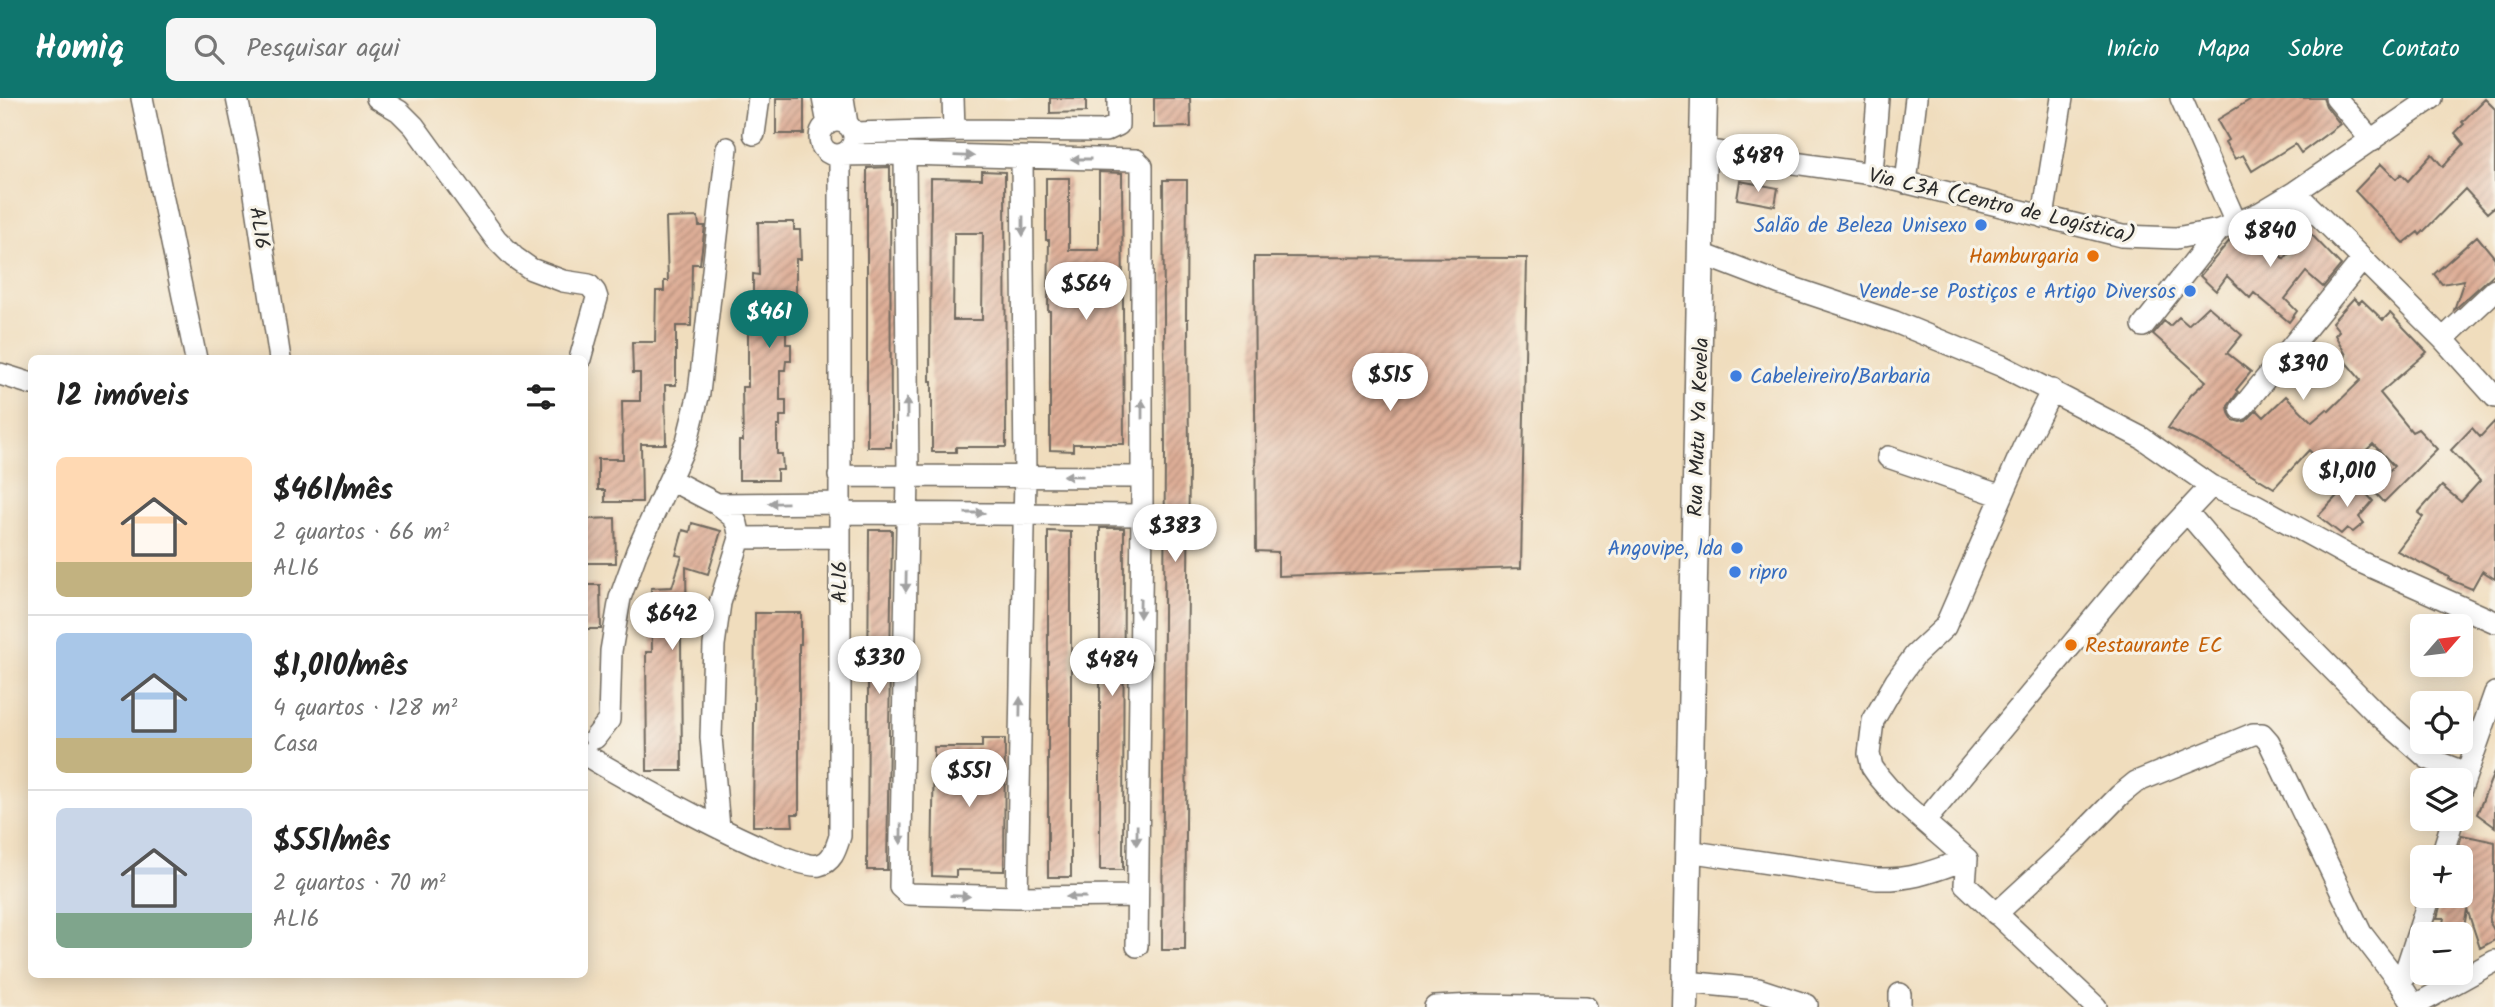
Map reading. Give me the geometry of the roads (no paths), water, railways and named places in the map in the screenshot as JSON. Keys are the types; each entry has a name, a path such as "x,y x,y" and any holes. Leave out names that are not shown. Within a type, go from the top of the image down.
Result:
{"main road":[{"name":"Rua Mutu Ya Kevela","path":"1686,995 1704,98"}],"street":[{"path":"142,98 195,355"},
{"name":"AL16","path":"237,98 279,355"},
{"path":"377,98 398,111 414,126 496,239 513,257 531,269 563,281 589,285 595,292 597,298 581,355"},
{"path":"754,134 759,98"},
{"path":"823,98 843,127 852,147 840,155"},
{"path":"843,98 843,127"},
{"path":"953,98 954,130"},
{"path":"1118,98 1118,125 1112,130 843,127 821,133 822,144 829,152 840,155 1136,160 1142,166 1142,515 1137,946"},
{"path":"1872,174 1878,98"},
{"path":"1906,183 1916,98"},
{"path":"2043,217 2062,98"},
{"path":"2143,326 2228,226 2181,98"},
{"path":"2336,98 2372,141"},
{"name":"Via C3A (Centro de Logística)","path":"1702,150 1872,174 2122,236 2188,236 2228,226 2260,213 2372,141 2432,98"},
{"path":"590,746 609,720 611,651 620,598 637,551 687,441 699,393 727,148"},
{"path":"905,154 908,476 901,887 908,894 1136,896"},
{"name":"AL16","path":"590,746 719,828 793,862 820,865 830,860 836,848 840,836 840,155"},
{"path":"1017,897 1024,513 1022,158"},
{"path":"2295,192 2443,338 2495,397"},
{"path":"1702,254 1778,284 1895,322 2002,366 2142,439 2211,486 2256,505 2356,560 2495,622"},
{"path":"2241,409 2362,260"},
{"path":"2443,338 2495,290"},
{"path":"0,374 28,383"},
{"path":"1967,859 1897,799 1872,767 1869,754 1873,721 1915,655 1945,627 2052,390"},
{"path":"1888,457 2002,496"},
{"path":"839,476 1142,477"},
{"path":"671,480 717,504 733,517 740,538 720,603 713,645 711,737 719,828"},
{"path":"1925,821 2147,554 2211,486"},
{"path":"717,504 907,513 1142,515"},
{"path":"2186,512 2250,586 2374,711 2441,768"},
{"path":"740,538 839,537"},
{"path":"2468,768 2495,693"},
{"path":"1996,914 2136,782 2253,734 2262,734 2269,742 2361,933 2401,985 2413,1006 2495,961"},
{"path":"1687,851 1877,879 1903,880 1967,859"},
{"path":"1967,859 1965,884 2096,1007"},
{"path":"2401,985 2426,908"},
{"path":"1686,995 1758,989 1807,1005"},
{"path":"1435,1007 1586,1007"}],"place":[{"name":"Salão de Beleza Unisexo","path":"1981,225"},
{"name":"Hamburgaria","path":"2093,256"},
{"name":"Vende-se Postiços e Artigo Diversos","path":"2190,291"},
{"name":"Cabeleireiro/Barbaria","path":"1736,376"},
{"name":"Angovipe, lda","path":"1737,548"},
{"name":"ripro","path":"1735,572"},
{"name":"Restaurante EC","path":"2071,645"}]}
